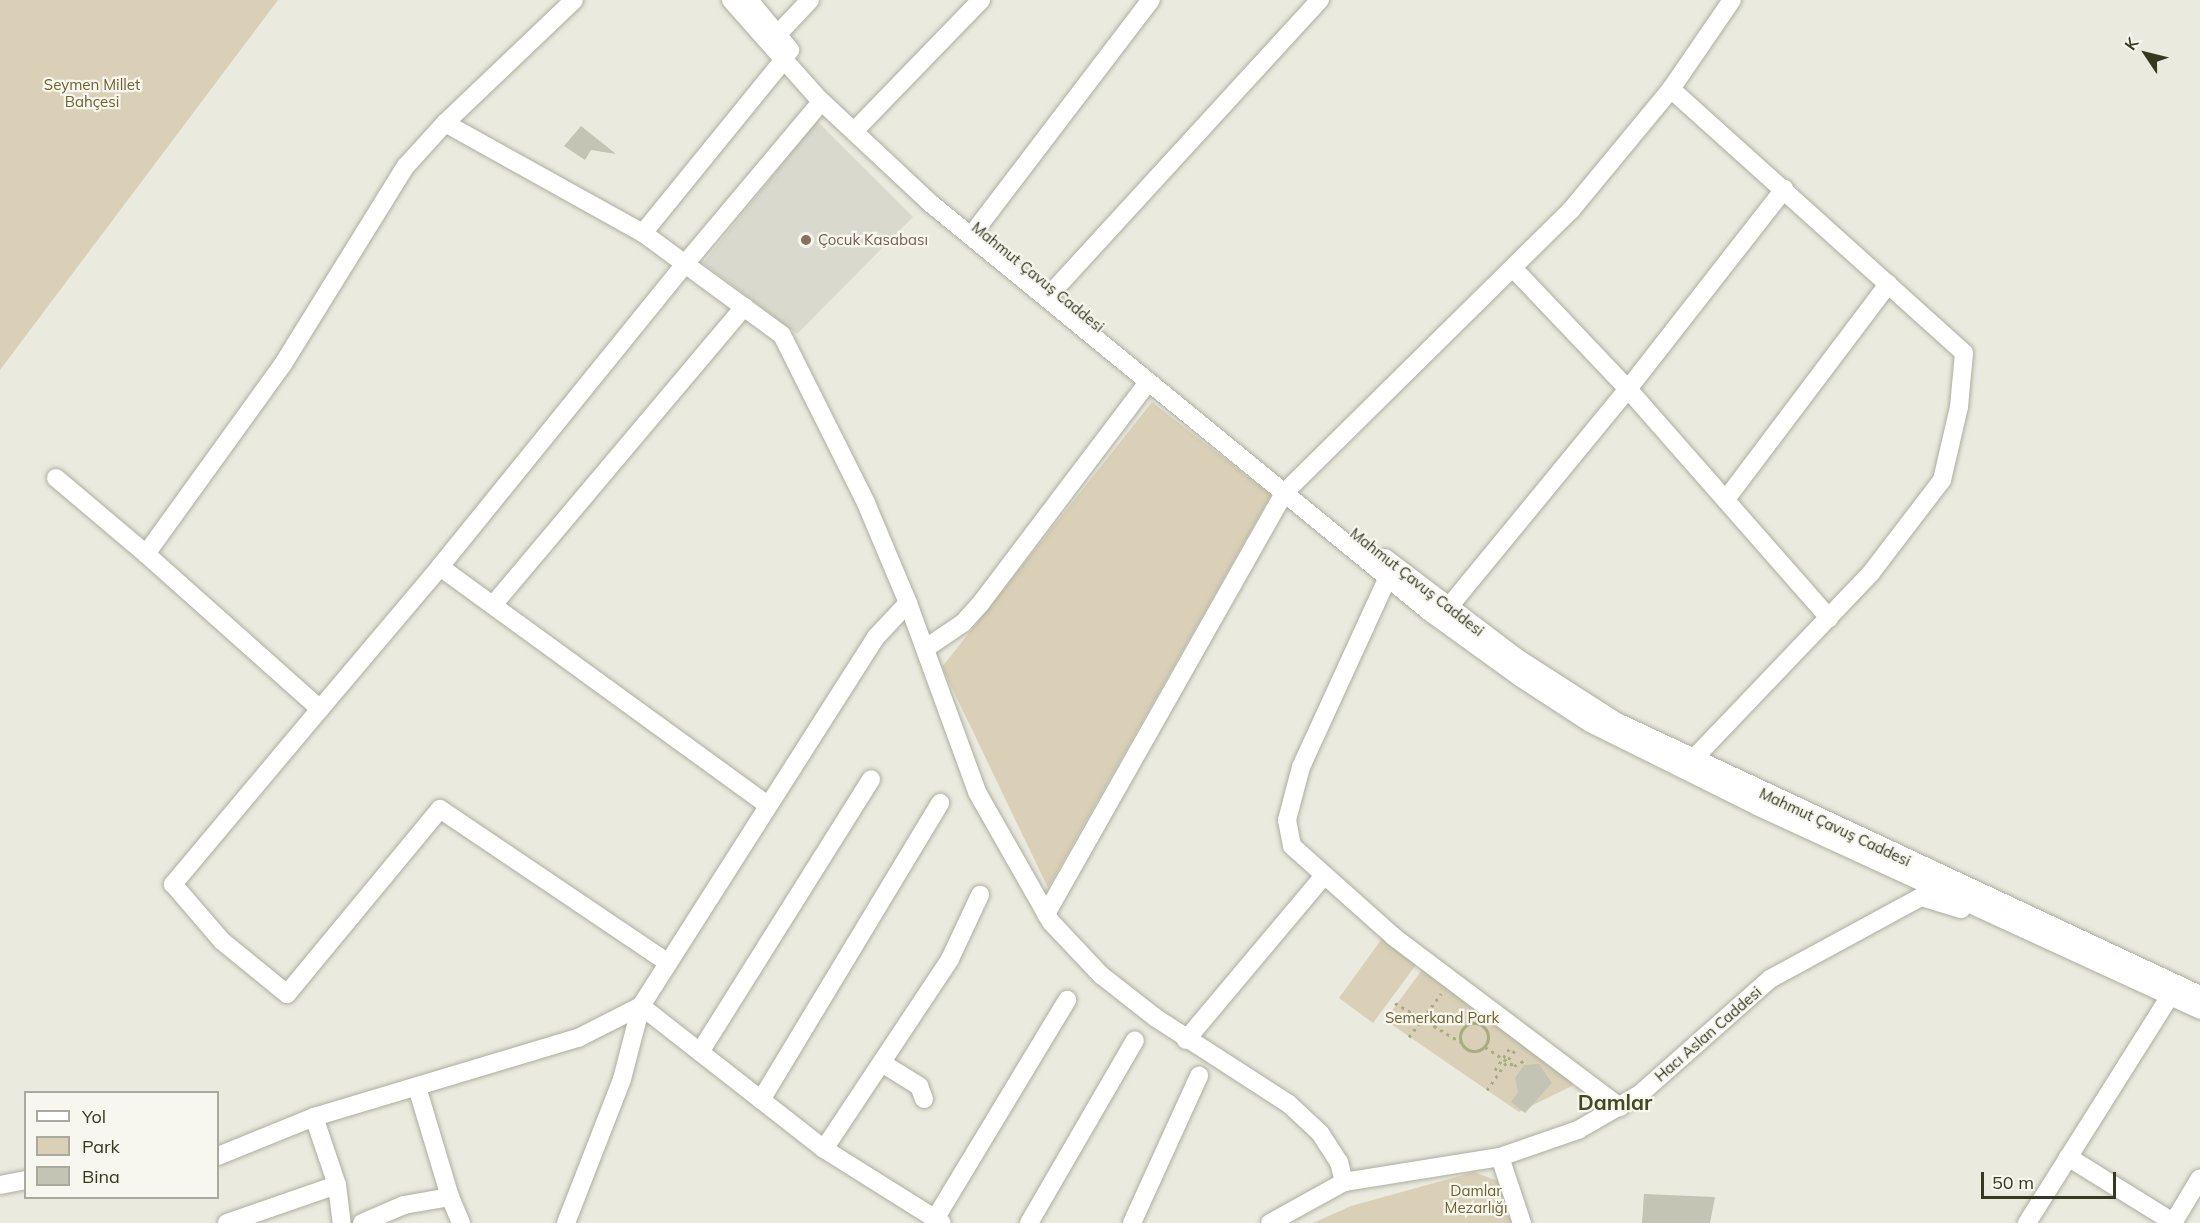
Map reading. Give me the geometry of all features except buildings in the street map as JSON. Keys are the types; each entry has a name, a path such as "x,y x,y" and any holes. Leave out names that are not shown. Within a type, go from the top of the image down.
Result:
{"street":[{"path":"146,554 283,364 406,166 445,123 574,0"},
{"path":"731,0 821,102 929,202 1148,382 1289,488 1388,577 1521,678 1590,723 1688,765 1922,890 2040,935 2200,1010"},
{"name":"Mahmut Çavuş Caddesi","path":"749,0 777,35 860,125 977,228 1289,488 1448,609 1582,702 1688,765 2200,995"},
{"path":"777,35 810,0"},
{"path":"860,125 981,0"},
{"path":"977,228 1151,0"},
{"path":"1054,290 1320,0"},
{"path":"1046,914 1289,488 1571,210 1671,89 1732,0"},
{"path":"643,233 783,61"},
{"path":"1671,89 1964,353 1959,407 1942,480 1829,618 1688,765"},
{"path":"665,961 441,809 287,994 222,941 172,884 440,567 685,264 821,102"},
{"path":"445,123 643,233 782,335 866,503 926,648 977,792 1046,914 1101,975 1186,1040 1289,1104 1320,1133 1340,1162 1344,1182"},
{"path":"1448,609 1628,389 1784,189"},
{"path":"1514,268 1727,498 1829,618"},
{"path":"1727,498 1888,284"},
{"path":"494,605 744,307"},
{"path":"926,648 963,623 981,603 1148,382"},
{"path":"56,478 146,554 320,709"},
{"path":"440,567 767,804"},
{"path":"1388,577 1301,767 1287,820 1292,846 1323,877 1451,981 1518,1041 1551,1057 1620,1107"},
{"path":"566,1223 622,1079 641,1006 665,961 876,637 908,603"},
{"path":"700,1052 871,779"},
{"path":"760,1100 940,803"},
{"path":"1186,1040 1323,877"},
{"name":"Hacı Aslan Caddesi","path":"1270,1223 1344,1182 1500,1157 1578,1130 1620,1107 1770,979 1922,890"},
{"path":"824,1149 950,959 980,895"},
{"path":"2027,1223 2170,996"},
{"path":"641,1006 824,1149 938,1221 1067,1000"},
{"path":"219,1156 314,1118 578,1038 641,1006"},
{"path":"1029,1223 1135,1040"},
{"path":"882,1063 919,1086 924,1099"},
{"path":"1132,1223 1199,1076"},
{"path":"417,1087 450,1197 461,1223"},
{"path":"314,1118 337,1185 342,1223"},
{"path":"1500,1157 1522,1223"},
{"path":"2068,1157 2173,1223 2200,1178"},
{"path":"0,1185 24,1180"},
{"path":"227,1223 337,1185"},
{"path":"362,1223 404,1205 450,1197"}],"path":[{"path":"1408,1037 1451,981"},
{"path":"1395,1003 1461,1042 1472,1051 1485,1047 1514,1066 1535,1059 1546,1064 1551,1057"},
{"path":"1434,1027 1447,1010"},
{"path":"1461,1042 1463,1028 1476,1022 1487,1029 1485,1047"},
{"path":"1495,1070 1518,1041"},
{"path":"1488,1090 1508,1062 1518,1041"}],"shaded area":[{"name":"Çocuk Kasabası","path":"817,121 913,217 797,334 703,263"}],"green space":[{"name":"Seymen Millet Bahçesi","path":"0,0 278,0 0,370"},
{"path":"1152,402 1271,495 1048,888 942,667"},
{"path":"1386,933 1421,958 1373,1023 1339,998"},
{"name":"Semerkand Park","path":"1427,963 1574,1075 1572,1086 1519,1112 1385,1020"},
{"name":"Damlar Mezarlığı","path":"1474,1172 1498,1181 1511,1223 1313,1223 1351,1206"}],"place":[{"name":"Çocuk Kasabası","path":"806,240"}],"district":[{"name":"Damlar","path":"1615,1102"}]}
